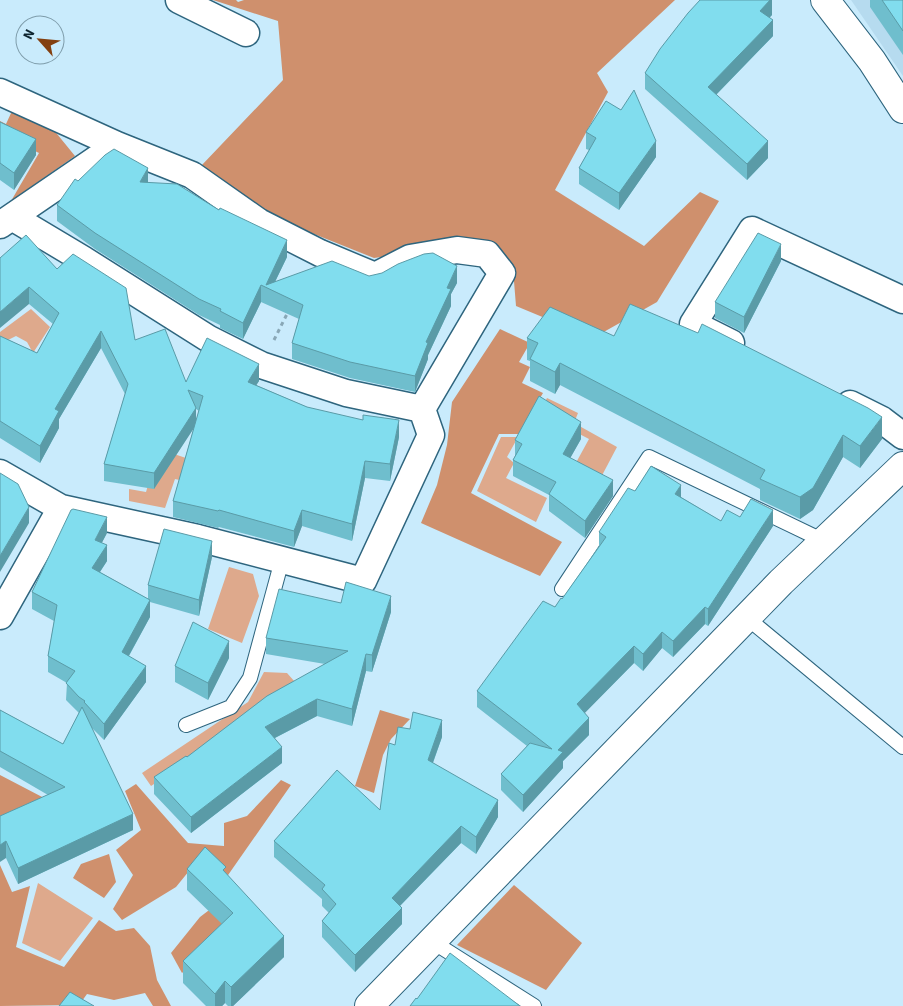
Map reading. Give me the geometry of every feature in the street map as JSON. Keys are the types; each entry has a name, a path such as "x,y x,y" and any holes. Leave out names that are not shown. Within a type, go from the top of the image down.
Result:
{"street":[{"path":"179,0 246,33"},
{"path":"824,0 872,61 903,109"},
{"path":"0,92 117,145 192,175 259,222 320,253 375,276 410,258 458,250 487,254 502,273 422,409 431,435 362,581 198,538 60,508 0,473"},
{"path":"117,145 6,221 84,260 209,339 260,365 346,393 422,409"},
{"path":"753,355 693,324 752,230 903,300"},
{"path":"830,394 882,420 903,436"},
{"path":"370,1006 746,617 903,466"},
{"path":"0,616 60,508"}],"lane":[{"path":"562,589 649,457 824,541"},
{"path":"186,725 232,707 250,678 282,560"},
{"path":"746,617 903,747"},
{"path":"433,942 534,1006"}],"path":[{"path":"260,365 292,304"}],"shaded area":[{"path":"213,0 236,0 238,2 244,0 675,0 597,73 608,92 555,190 644,246 700,192 719,201 657,302 593,338 516,306 513,269 487,242 374,258 259,212 201,166 283,80 278,21"},
{"path":"851,0 903,0 903,76"},
{"path":"12,111 53,129 75,156 11,201 39,153 0,134 0,121 6,124"},
{"path":"31,309 50,327 33,353 27,342 16,336 0,344 0,332"},
{"path":"500,329 530,343 519,362 530,367 522,383 543,393 519,434 499,434 471,493 562,542 540,576 421,523 437,485 447,445 452,402"},
{"path":"547,398 578,413 574,423 617,447 598,483 572,470 589,439 539,413"},
{"path":"501,437 518,437 507,457 514,463 506,478 547,498 536,522 477,491"},
{"path":"159,449 189,459 184,481 175,479 165,508 129,501 129,489 146,492"},
{"path":"229,567 253,574 259,596 242,643 208,629"},
{"path":"264,672 287,673 295,682 287,696 151,786 142,773 248,702"},
{"path":"380,710 410,719 391,739 383,755 374,793 355,786"},
{"path":"64,761 63,799 0,823 0,775 46,799"},
{"path":"281,780 291,785 226,878 198,860 176,887 122,920 113,909 133,875 116,850 141,830 125,791 136,784 188,843 224,846 224,823 247,816"},
{"path":"109,854 116,882 104,898 73,878 81,864"},
{"path":"0,865 12,892 30,886 16,947 64,967 99,920 116,931 134,928 150,946 157,980 171,1006 153,1006 145,993 114,1000 87,994 79,1005 0,1006"},
{"path":"38,883 93,918 60,961 22,943"},
{"path":"514,885 582,943 546,990 457,945"},
{"path":"225,898 242,914 182,973 171,953 200,917"}],"building":[{"path":"700,0 770,0 760,11 773,20 708,87 768,141 747,164 645,73 660,49"},
{"path":"882,0 903,0 903,31"},
{"path":"634,90 656,141 619,193 579,168 596,138 586,132 606,101 621,110"},
{"path":"0,122 36,139 14,173 0,163"},
{"path":"114,149 148,168 140,182 177,184 219,210 220,208 287,240 266,285 332,261 369,276 382,273 398,264 424,254 433,253 457,266 447,288 451,289 426,342 428,343 415,376 350,362 292,343 303,305 261,285 243,323 220,311 221,309 199,299 95,233 57,205 75,179 78,181"},
{"path":"758,233 781,244 744,317 715,302"},
{"path":"26,235 57,269 73,254 126,288 135,340 165,329 186,382 207,338 259,364 248,382 307,407 363,420 363,415 399,420 390,464 365,461 352,524 302,510 294,531 219,510 173,501 203,396 188,390 196,408 154,473 104,464 128,384 101,331 55,409 59,411 40,446 0,421 0,336 37,353 59,313 29,287 0,312 0,258"},
{"path":"630,304 698,333 702,324 868,408 882,417 860,446 843,435 813,488 800,497 760,479 765,470 560,363 555,372 530,359 538,343 527,338 550,307 614,336"},
{"path":"539,396 581,422 563,454 613,480 585,521 549,494 556,482 513,460 522,444 515,440"},
{"path":"651,466 681,485 675,494 721,521 727,510 740,517 751,499 773,510 708,609 705,607 673,641 662,632 643,654 634,646 577,704 589,718 558,750 563,752 523,795 501,774 530,743 552,749 477,691 543,601 555,607 562,599 606,537 599,532 628,488 635,491"},
{"path":"0,473 18,484 29,507 0,556"},
{"path":"73,509 107,517 95,540 107,545 92,568 150,600 122,652 146,666 104,724 85,701 66,683 75,671 48,656 57,605 32,592"},
{"path":"164,529 212,541 199,600 148,585"},
{"path":"346,582 391,596 372,655 366,654 352,709 317,699 265,727 282,747 191,817 154,777 187,757 267,696 348,651 266,638 279,589 341,603"},
{"path":"193,622 229,641 208,683 175,666"},
{"path":"82,707 133,814 18,868 6,841 0,845 0,816 65,787 0,751 0,710 63,744"},
{"path":"413,712 442,720 428,760 498,800 476,837 461,826 392,898 402,908 355,955 322,921 336,904 322,889 325,885 274,841 337,770 380,810 389,743 395,745 398,727 410,729"},
{"path":"205,847 226,867 223,870 284,936 231,987 225,981 215,994 183,961 233,913 187,869"},
{"path":"450,953 520,1006 410,1006"},
{"path":"70,992 94,1006 59,1006"}]}
